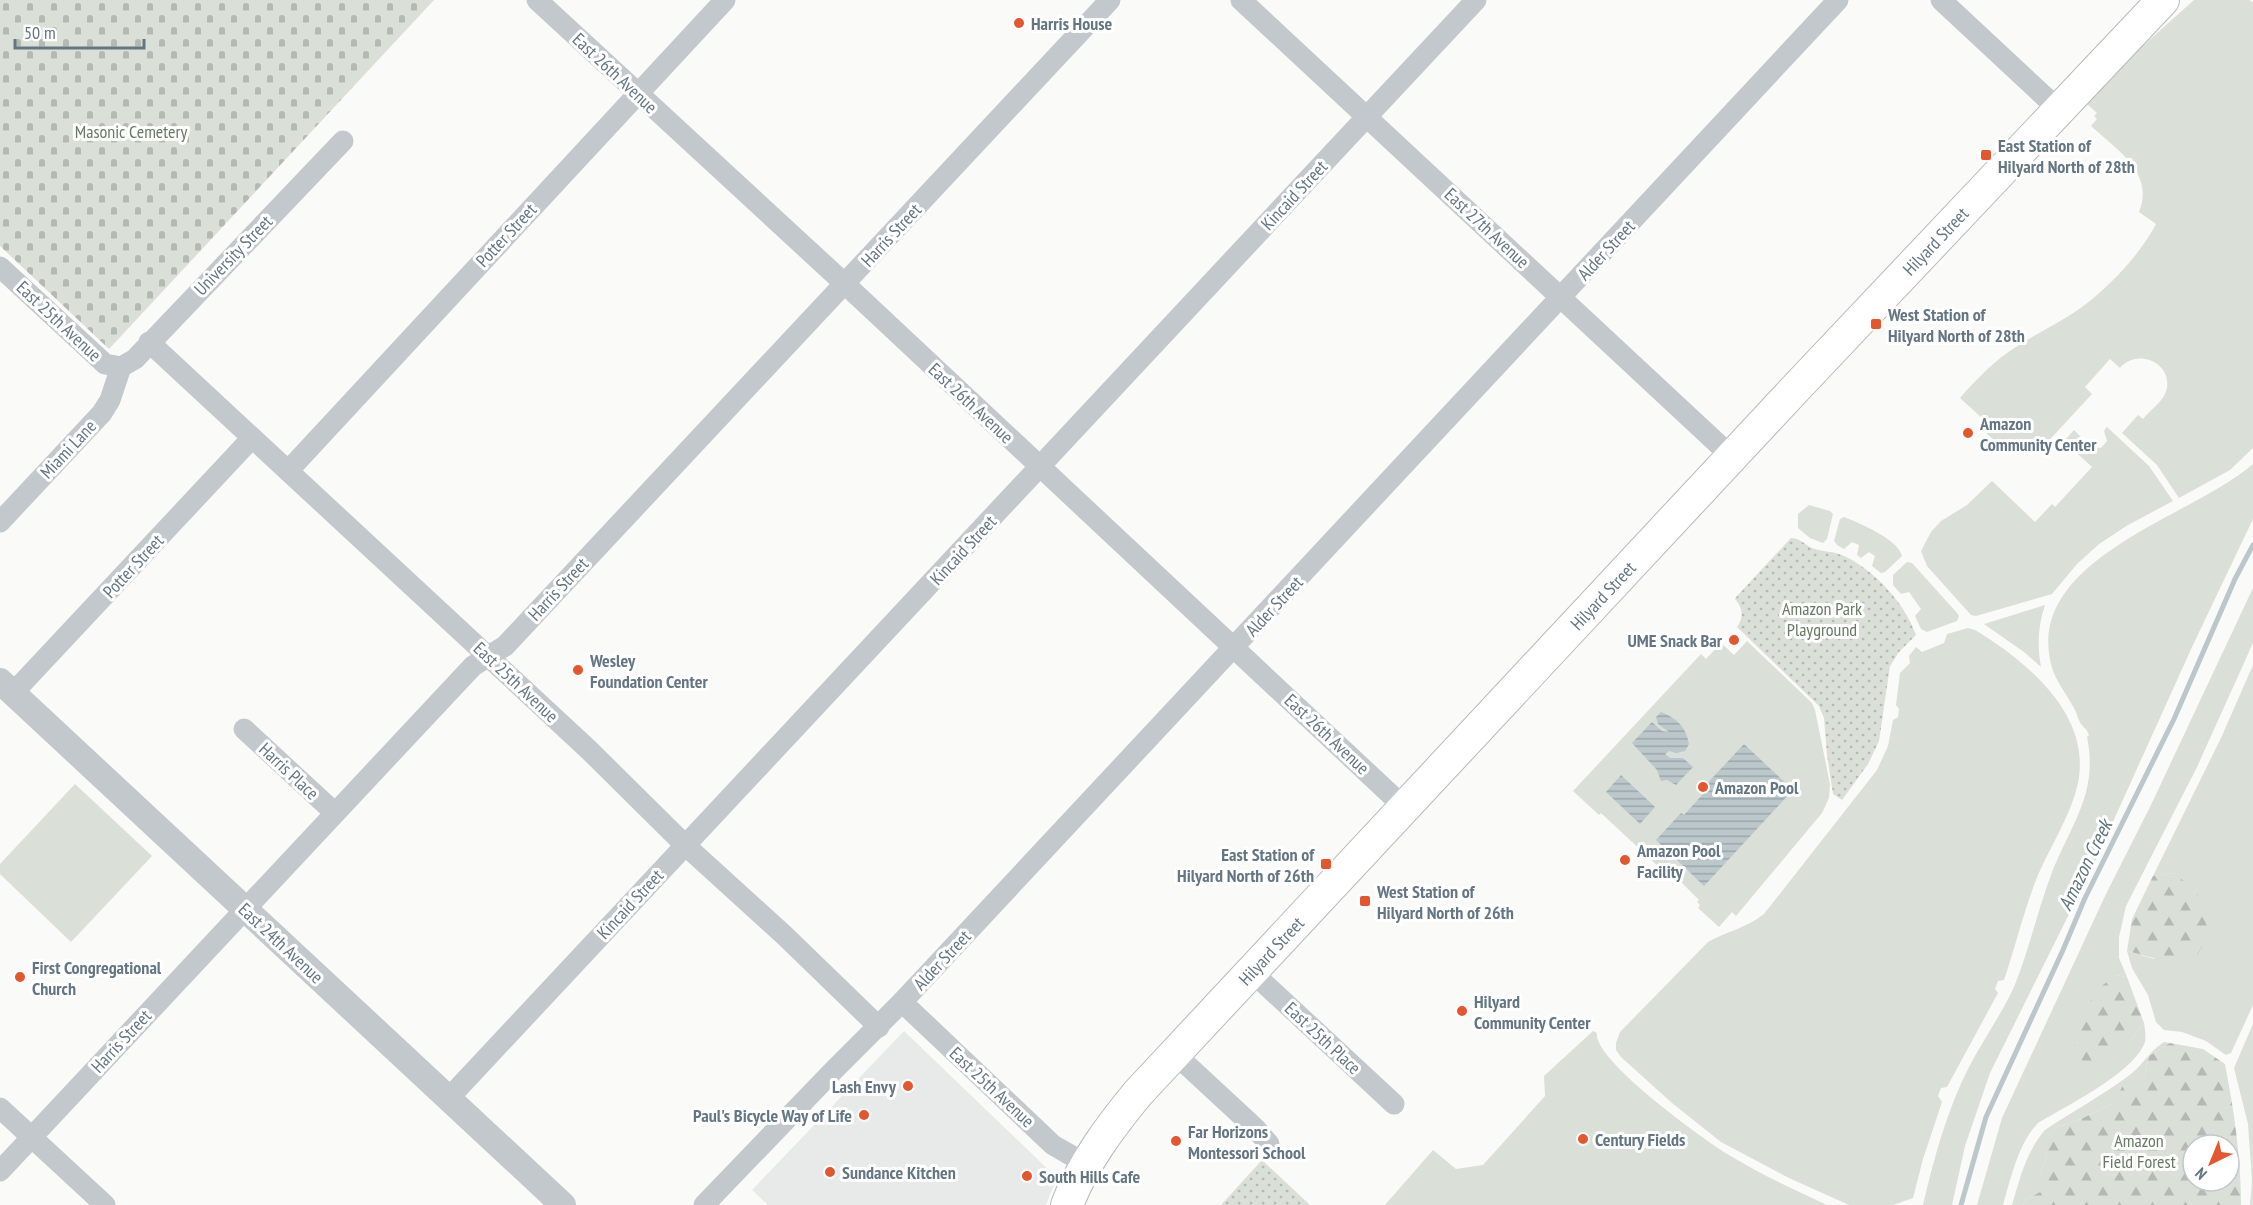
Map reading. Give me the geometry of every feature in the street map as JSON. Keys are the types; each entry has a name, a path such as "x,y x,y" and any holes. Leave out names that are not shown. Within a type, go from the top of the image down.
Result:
{"main road":[{"name":"Hilyard Street","path":"1067,1205 1086,1164 1111,1126 1174,1053 2058,109 2163,1"}],"street":[{"name":"East 26th Avenue","path":"537,0 845,284 1404,807"},
{"name":"Potter Street","path":"288,471 725,0"},
{"name":"Harris Street","path":"0,1171 473,666 505,646 1110,0"},
{"name":"East 27th Avenue","path":"1241,0 1732,457"},
{"name":"Kincaid Street","path":"448,1099 1476,0"},
{"name":"Alder Street","path":"704,1205 879,1027 1838,0"},
{"path":"1941,0 2058,109"},
{"name":"University Street","path":"121,367 135,359 343,141"},
{"name":"East 25th Avenue","path":"0,267 105,364 116,368 121,367"},
{"name":"East 25th Avenue","path":"149,342 589,750 685,845 784,935 879,1027"},
{"name":"Miami Lane","path":"0,522 102,413 110,400 121,367"},
{"name":"Potter Street","path":"6,687 252,438"},
{"name":"East 24th Avenue","path":"6,687 562,1205"},
{"name":"Harris Place","path":"244,729 334,813"},
{"name":"East 25th Place","path":"1252,972 1394,1104"},
{"name":"East 25th Avenue","path":"902,1002 1053,1144 1086,1164"},
{"path":"1174,1053 1255,1128 1269,1144"},
{"path":"0,1108 105,1205"}],"shaded area":[{"path":"1661,712 1680,724 1689,744 1685,751 1676,753 1669,751 1665,754 1670,758 1683,758 1693,767 1676,785 1667,780 1661,781 1657,770 1632,743 1652,722 1662,731 1669,732 1658,724 1656,717"},
{"path":"1744,744 1793,790 1704,886 1656,840 1681,813 1684,815 1704,793 1701,790"},
{"path":"1621,775 1655,807 1640,824 1606,792"},
{"path":"904,1031 1057,1178 1046,1205 768,1205 752,1190"}],"green space":[{"name":"Masonic Cemetery","path":"0,0 434,0 109,349 0,246"},
{"path":"2194,0 2249,0 2253,2 2253,448 2230,470 2179,498 2157,465 2122,433 2138,415 2143,419 2165,394 2166,375 2154,362 2137,359 2120,368 2110,359 2085,387 2092,394 2041,449 2007,452 1983,430 1983,419 1960,398 1982,374 2007,353 2067,317 2096,296 2125,267 2150,235 2156,224 2139,212 2143,198 2138,174 2122,153 2091,126 2097,119 2094,116 2097,113 2087,104 2137,51"},
{"path":"2107,427 2149,466 2173,501 2128,525 2099,544 2077,564 2052,594 1976,616 1971,615 1927,566 1921,551 1931,532 1941,521 1967,505 1992,481 2035,522 2052,504 2055,507 2092,467 2064,441 2074,430 2091,447 2101,448 2107,441 2104,431"},
{"path":"2253,464 2253,519 2093,866 1990,1073 1965,1146 1952,1205 1923,1205 1954,1100 1969,1067 2014,987 2051,875 2086,793 2090,757 2087,737 2089,735 2079,721 2052,668 2049,630 2062,598 2086,570 2118,545 2226,484"},
{"path":"1809,505 1833,514 1827,539 1823,543 1810,538 1798,528 1798,514"},
{"path":"1844,517 1886,538 1902,556 1881,573 1872,566 1875,556 1869,552 1861,558 1857,555 1859,545 1852,542 1844,549 1837,545 1834,541 1840,519"},
{"name":"Amazon Park Playground","path":"1791,538 1812,548 1844,556 1866,570 1896,600 1916,635 1899,652 1890,666 1879,741 1868,764 1842,800 1833,794 1824,718 1819,706 1737,627 1742,613 1735,599"},
{"path":"1907,562 1912,563 1957,613 1959,616 1957,621 1927,632 1921,629 1915,616 1921,609 1909,592 1901,594 1893,585 1893,575"},
{"path":"2253,588 2253,643 2197,767 2126,906 2119,937 2119,958 2127,977 2116,975 2129,1043 2144,1023 2145,1042 2138,1054 2114,1077 2038,1123 2031,1131 2020,1151 2003,1205 1977,1205 2002,1118 2106,894 2151,805"},
{"path":"2045,605 2039,636 2041,667 1984,624"},
{"path":"1968,628 1975,630 2015,657 2051,692 2065,712 2075,734 2080,758 2078,783 2066,818 2033,888 2004,980 1998,981 1995,989 1998,993 1947,1087 1941,1088 1938,1096 1942,1102 1913,1198 1893,1205 1849,1205 1789,1178 1721,1142 1672,1103 1621,1057 1616,1050 1616,1043 1620,1032 1708,942 1751,923 1764,914 1877,770 1888,746 1893,720 1898,717 1899,709 1896,705 1900,673 1910,663 1909,656 1916,647 1922,652 1944,643 1947,634"},
{"name":"Amazon Pool","path":"1747,641 1812,703 1830,784 1829,798 1822,813 1736,916 1732,912 1719,927 1698,908 1699,900 1680,881 1677,884 1601,813 1599,815 1573,791 1701,654 1706,659 1721,643 1734,655"},
{"path":"2253,665 2253,1005 2231,1053 2226,1055 2206,1041 2182,1032 2164,1030 2156,1022 2148,995 2132,968 2127,951 2154,959 2174,873 2153,876 2221,738"},
{"path":"75,784 152,856 71,942 0,874 0,864"},
{"path":"2173,873 2195,889 2206,915 2207,939 2196,957 2176,964 2127,951 2132,919 2153,876"},
{"path":"2116,975 2127,977 2144,1023 2129,1043 2103,1066 2088,1066 2073,1053 2079,1024 2095,991"},
{"path":"2253,1024 2253,1205 2250,1205 2252,1181 2248,1124 2234,1068"},
{"path":"1593,1031 1597,1033 1600,1045 1612,1061 1675,1117 1753,1169 1827,1205 1385,1205 1433,1150 1456,1169 1483,1165 1545,1096 1544,1076"},
{"path":"2164,1042 2170,1043 2149,1056 2144,1077 2113,1103 2083,1118 2055,1128 2041,1142 2047,1154 2040,1174 2040,1192 2027,1199 2023,1205 2012,1205 2028,1156 2045,1130 2127,1077 2153,1051"},
{"name":"Amazon Field Forest","path":"2170,1043 2203,1049 2225,1064 2236,1133 2181,1133 2181,1193 2241,1193 2241,1205 2023,1205 2027,1199 2040,1192 2040,1174 2047,1154 2040,1142 2055,1128 2083,1118 2113,1103 2125,1082 2144,1077 2149,1056"},
{"path":"1262,1160 1310,1205 1221,1205"}],"waterway":[{"name":"Amazon Creek","path":"1961,1205 1986,1117 2085,898 2174,719 2235,579 2253,545"}],"place":[{"name":"Harris House","path":"1019,23"},
{"name":"East Station of Hilyard North of 28th","path":"1986,155"},
{"name":"West Station of Hilyard North of 28th","path":"1876,324"},
{"name":"Amazon Community Center","path":"1968,433"},
{"name":"UME Snack Bar","path":"1734,640"},
{"name":"Wesley Foundation Center","path":"578,670"},
{"name":"Amazon Pool","path":"1703,787"},
{"name":"Amazon Pool Facility","path":"1625,860"},
{"name":"East Station of Hilyard North of 26th","path":"1326,864"},
{"name":"West Station of Hilyard North of 26th","path":"1365,901"},
{"name":"First Congregational Church","path":"20,977"},
{"name":"Hilyard Community Center","path":"1462,1011"},
{"name":"Lash Envy","path":"908,1086"},
{"name":"Paul's Bicycle Way of Life","path":"864,1115"},
{"name":"Century Fields","path":"1583,1139"},
{"name":"Far Horizons Montessori School","path":"1176,1141"},
{"name":"Sundance Kitchen","path":"830,1172"},
{"name":"South Hills Cafe","path":"1027,1176"}]}
